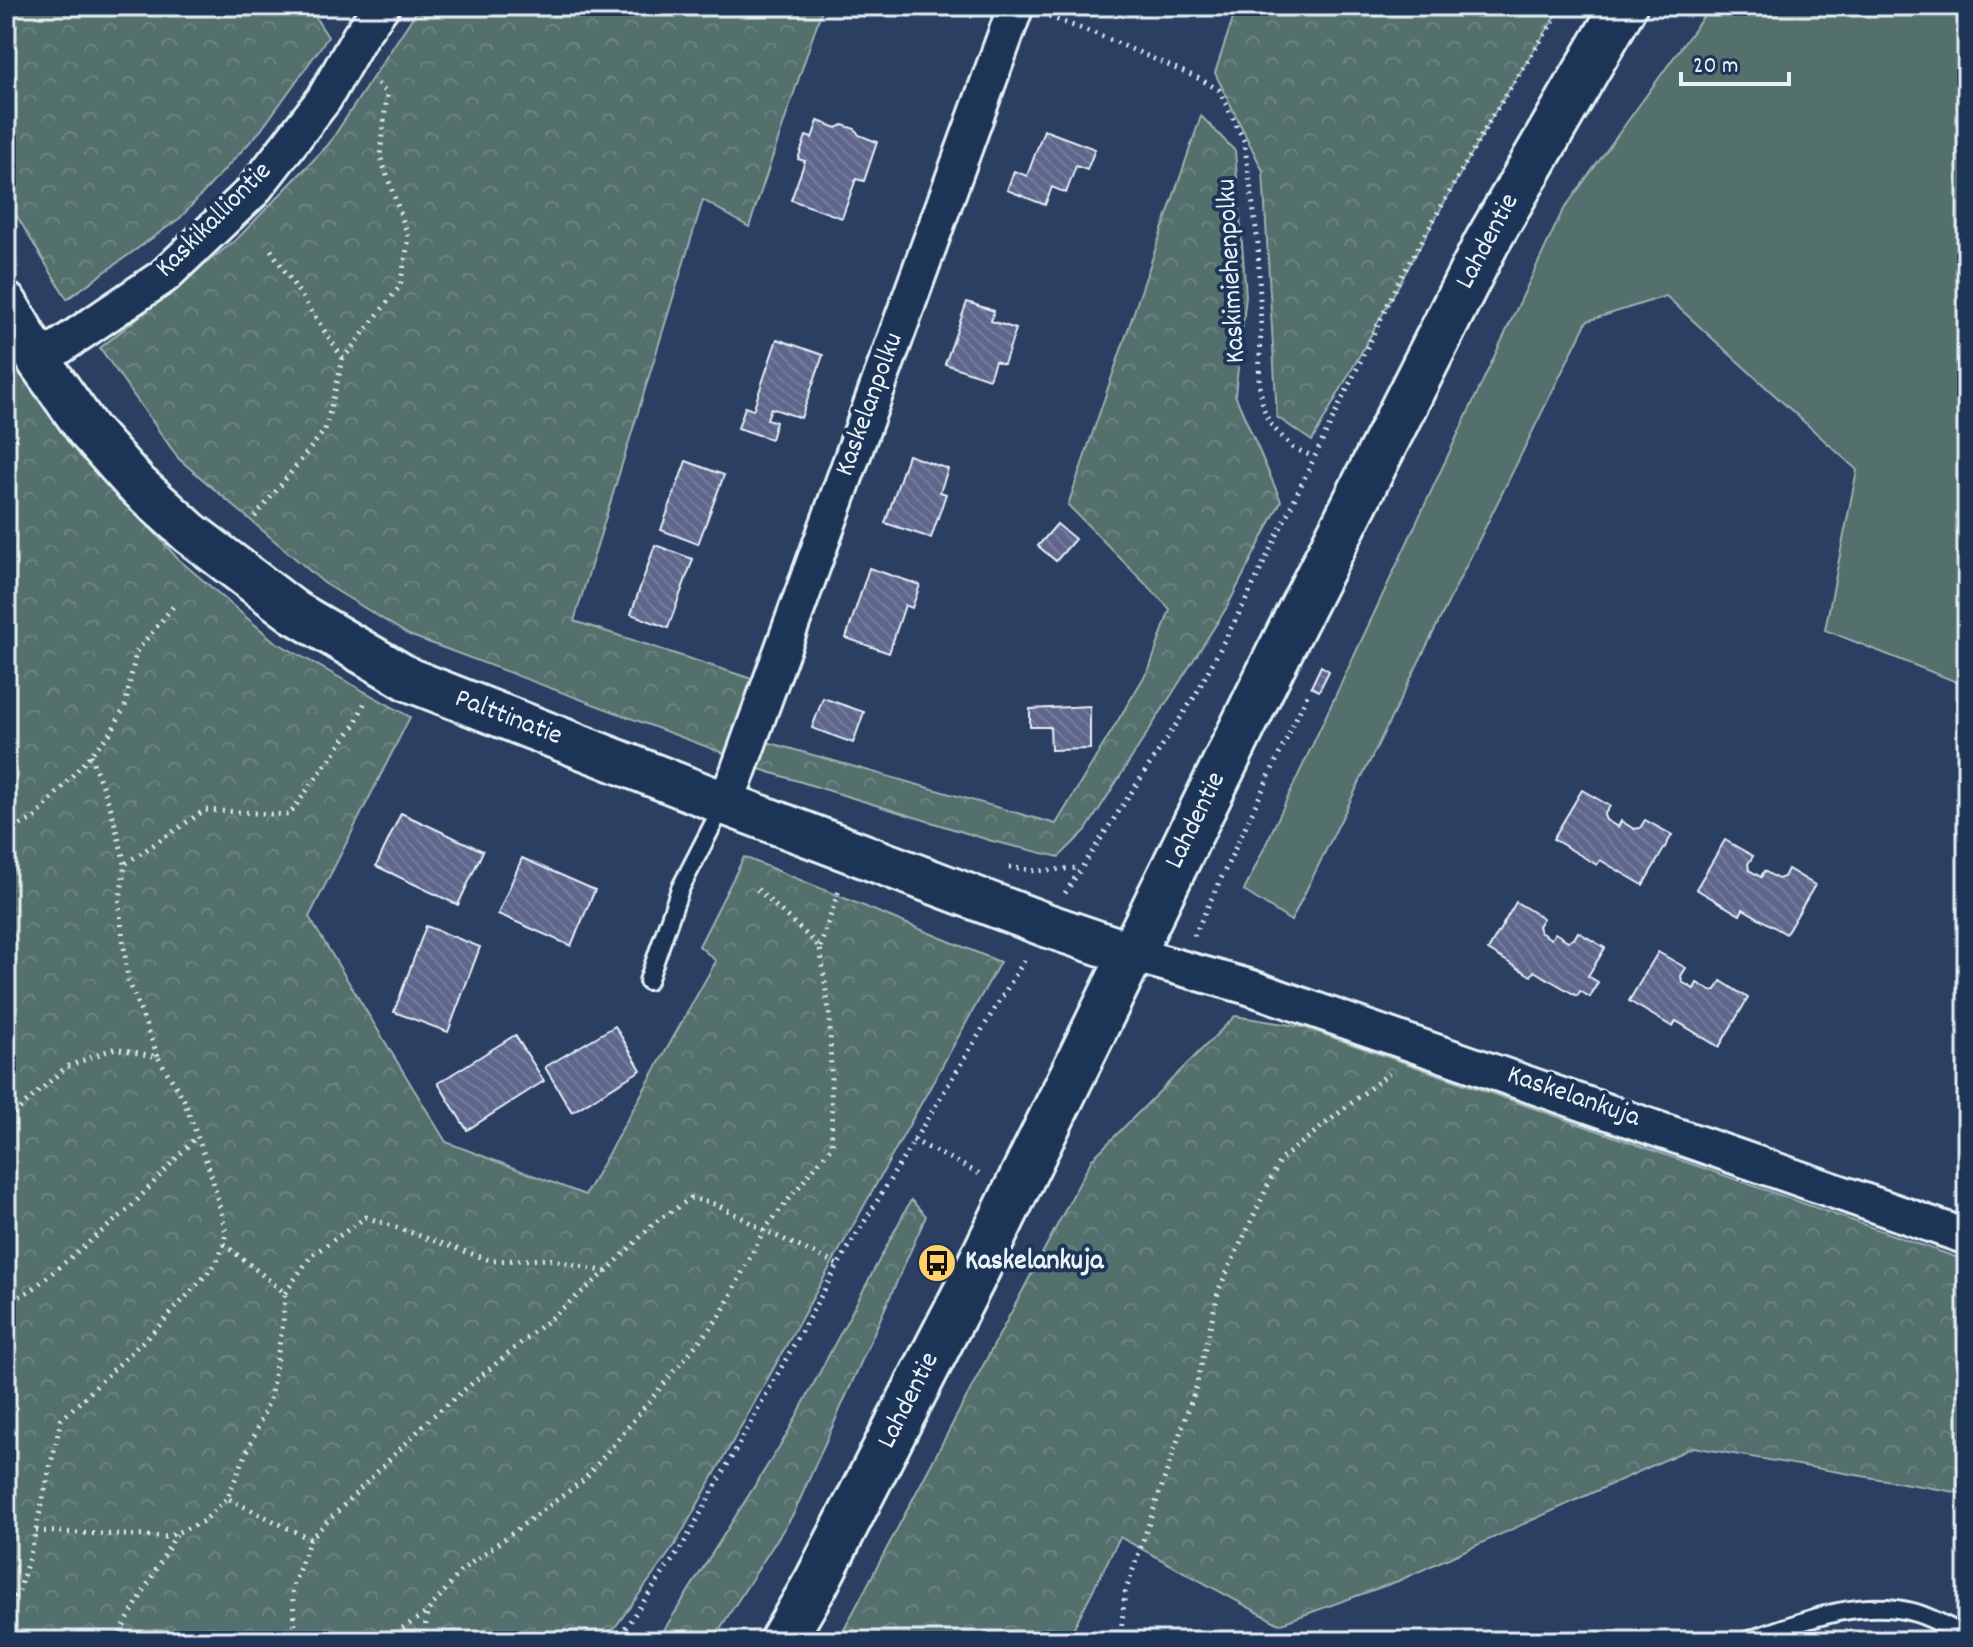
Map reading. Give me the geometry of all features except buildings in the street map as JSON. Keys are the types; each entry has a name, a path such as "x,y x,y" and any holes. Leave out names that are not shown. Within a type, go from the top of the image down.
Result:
{"main road":[{"name":"Lahdentie","path":"782,1641 816,1583 972,1280 1280,651 1487,242 1624,6"}],"street":[{"name":"Kaskikalliontie","path":"39,361 164,276 252,192 324,99 382,6"},
{"name":"Kaskelanpolku","path":"724,803 1030,11"},
{"name":"Palttinatie","path":"6,304 39,361 88,430 136,484 190,533 294,612 382,664 410,680 724,803 1131,954"},
{"name":"Kaskelankuja","path":"1131,954 1221,978 1418,1044 1967,1237"}],"lane":[{"path":"648,981 680,889 724,803"},
{"path":"1746,1641 1817,1616 1866,1608 1915,1613 1967,1636"}],"path":[{"path":"996,866 1036,871 1080,868 1195,696 1246,600 1398,283 1493,115 1563,6"},
{"name":"Kaskimiehenpolku","path":"1030,11 1113,41 1219,90 1244,141 1249,175 1258,244 1259,381 1263,406 1269,423 1293,448 1314,457"},
{"path":"255,517 325,430 343,359 400,286 409,238 380,156 387,94 351,52"},
{"path":"271,250 343,359"},
{"path":"6,832 35,818 111,732 125,707 136,652 176,603"},
{"path":"125,864 205,810 289,815 354,726 382,664"},
{"path":"1204,914 1311,687"},
{"path":"6,1604 18,1594 61,1420 162,1323 216,1264 226,1232 215,1188 184,1100 158,1057 128,979 119,906 125,864 111,809 89,754"},
{"path":"382,1641 427,1612 463,1569 584,1480 720,1316 764,1230 832,1146 830,1019 820,947 852,852"},
{"path":"757,889 820,947"},
{"path":"6,927 16,1018 6,1135"},
{"path":"616,1641 683,1545 838,1265 1012,981"},
{"path":"1120,1641 1125,1593 1196,1387 1219,1289 1280,1160 1364,1090 1398,1066 1418,1044"},
{"path":"7,1120 66,1067 115,1048 158,1057"},
{"path":"6,1305 34,1288 130,1208 197,1136"},
{"path":"913,1140 981,1174 974,1187"},
{"path":"296,1641 292,1589 310,1539 433,1416 606,1272 654,1223 691,1198 718,1205 838,1265"},
{"path":"36,1531 167,1537 204,1521 227,1498 270,1399 285,1293 311,1256 366,1217 492,1261 549,1259 606,1272"},
{"path":"224,1244 285,1293"},
{"path":"227,1498 310,1539"},
{"path":"118,1641 178,1532"},
{"path":"424,1641 427,1612"}],"green space":[{"path":"6,6 308,6 328,37 261,130 180,218 67,299 6,198"},
{"path":"420,6 823,6 749,227 703,200 574,621 752,679 726,754 409,635 324,583 179,459 100,348 238,238 328,145"},
{"path":"1237,6 1562,6 1493,115 1312,441 1277,417 1263,171 1215,73"},
{"path":"1711,6 1967,6 1967,686 1825,630 1857,470 1666,296 1587,321 1291,921 1244,891 1562,212"},
{"path":"1201,116 1235,151 1246,296 1235,395 1281,501 1227,607 1086,830 1059,857 992,841 756,768 767,742 1056,824 1150,667 1170,609 1068,505"},
{"path":"6,344 69,435 177,558 274,641 410,717 309,917 446,1142 585,1195 716,961 699,946 744,857 1000,962 675,1545 605,1641 6,1641"},
{"path":"1235,1016 1303,1027 1967,1261 1967,1494 1693,1447 1398,1581 1279,1624 1120,1537 1067,1641 838,1641 1092,1159"},
{"path":"911,1200 926,1216 794,1513 712,1641 657,1641 786,1436"}],"place":[{"name":"Kaskelankuja","path":"937,1263"}]}
